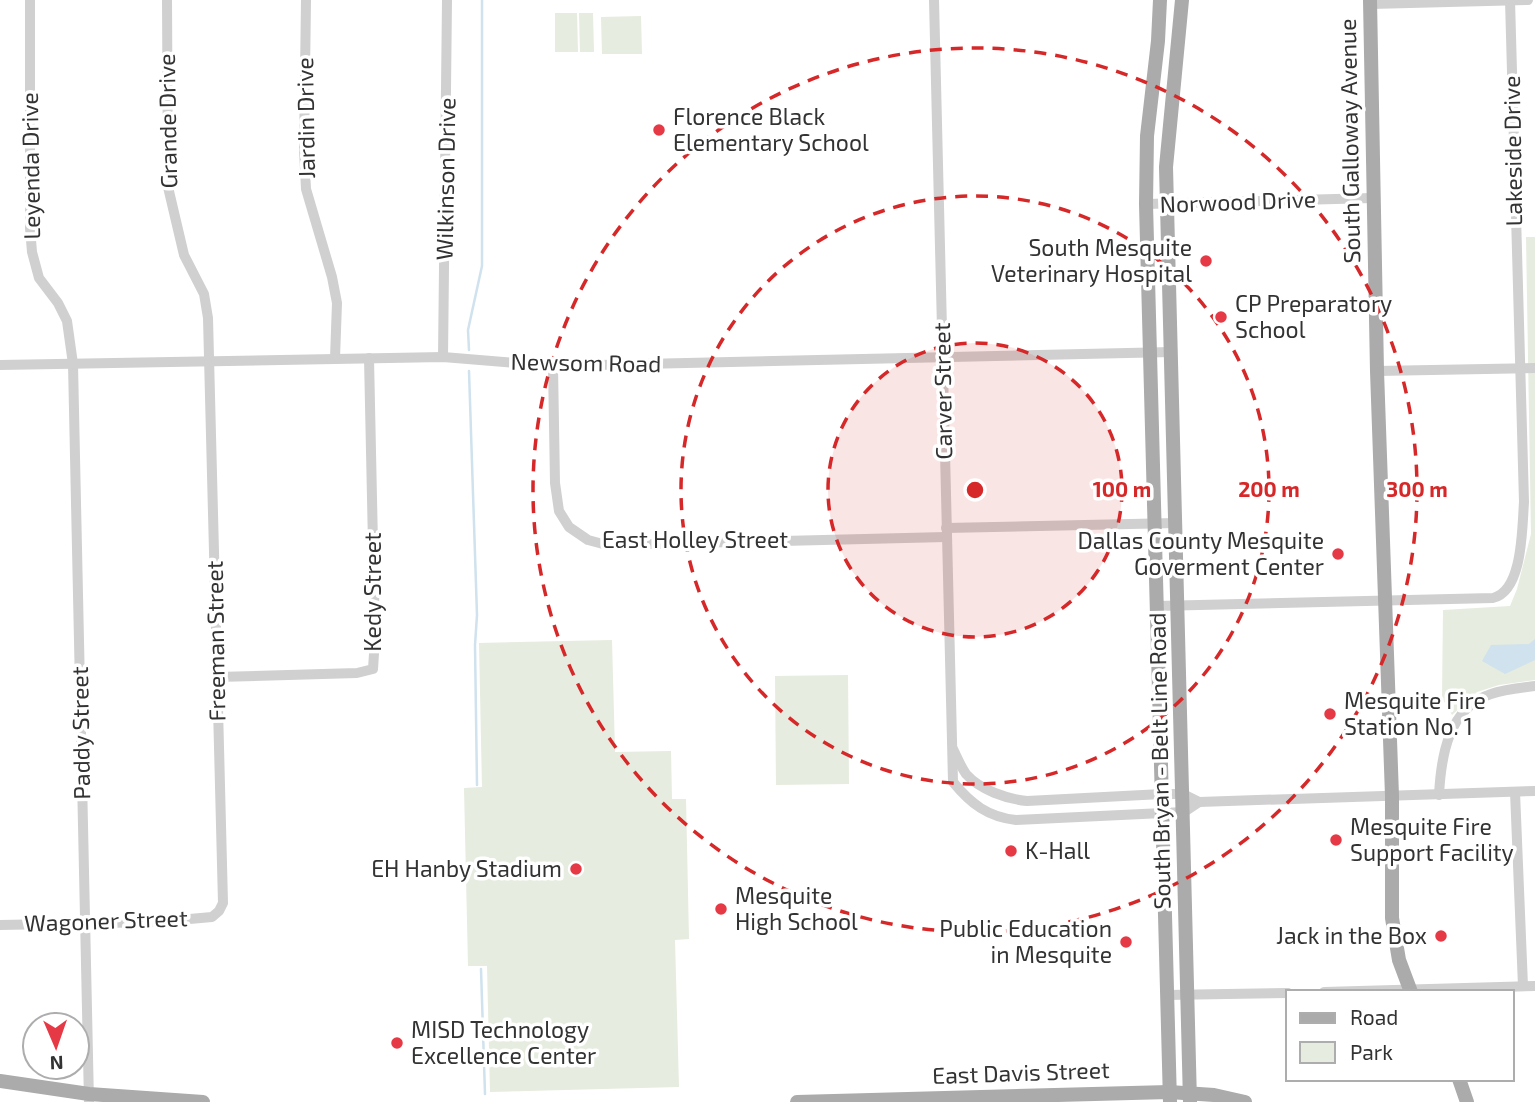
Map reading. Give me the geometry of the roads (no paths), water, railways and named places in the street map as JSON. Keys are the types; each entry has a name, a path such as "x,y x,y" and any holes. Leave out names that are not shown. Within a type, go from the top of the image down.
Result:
{"main road":[{"name":"South Bryan - Belt Line Road","path":"1160,0 1147,136 1146,204 1169,1097"},
{"name":"South Bryan - Belt Line Road","path":"1182,0 1167,140 1189,1098"},
{"name":"South Galloway Avenue","path":"1370,2 1377,371 1392,796 1392,918 1399,960 1410,990"},
{"path":"1153,449 1174,448"},
{"path":"1160,710 1181,710"},
{"path":"0,1081 89,1098 203,1102"},
{"path":"1461,1081 1467,1102"},
{"name":"East Davis Street","path":"797,1102 1189,1098 1214,1095 1245,1102"}],"street":[{"name":"Leyenda Drive","path":"30,0 32,252 39,278 58,303 67,321 73,364"},
{"name":"Grande Drive","path":"167,0 168,187 184,255 204,294 208,318 209,361"},
{"name":"Jardin Drive","path":"306,0 306,189 337,303 335,358"},
{"name":"Wilkinson Drive","path":"443,358 447,0"},
{"name":"Carver Street","path":"934,0 953,782 967,798 999,818 1016,820 1163,812"},
{"name":"Lakeside Drive","path":"1386,602 1500,596 1506,592 1511,582 1519,554 1524,502 1518,368 1510,0"},
{"path":"1370,2 1528,0"},
{"name":"Norwood Drive","path":"1146,204 1373,198"},
{"name":"Newsom Road","path":"0,365 443,358 554,366 1172,352"},
{"name":"Kedy Street","path":"217,677 357,673 373,669 375,638 369,358"},
{"name":"Freeman Street","path":"209,361 223,903 212,918"},
{"name":"Paddy Street","path":"73,364 89,1098"},
{"name":"East Holley Street","path":"554,366 555,483 559,510 569,527 588,540 603,544 1176,523"},
{"path":"1377,371 1535,368"},
{"path":"1157,606 1386,602"},
{"path":"1439,795 1441,764 1456,721 1477,701 1491,694 1535,686"},
{"path":"952,746 967,774 982,785 1013,799 1027,801 1183,794 1199,802 1535,791"},
{"path":"1515,792 1522,986"},
{"path":"1163,812 1184,812 1199,802"},
{"name":"Wagoner Street","path":"0,925 212,918"},
{"path":"1432,990 1535,986"},
{"path":"1166,995 1286,993"}],"water":[{"path":"1535,639 1535,660 1505,674 1482,661 1491,645 1529,644"}],"waterway":[{"path":"469,350 468,330 482,266 482,0"},
{"path":"469,371 477,615 477,785"},
{"path":"481,969 485,1094"}],"place":[{"name":"Florence Black Elementary School","path":"659,130"},
{"name":"South Mesquite Veterinary Hospital","path":"1206,261"},
{"name":"CP Preparatory School","path":"1221,317"},
{"name":"Dallas County Mesquite Goverment Center","path":"1338,554"},
{"name":"Mesquite Fire Station No. 1","path":"1330,714"},
{"name":"Mesquite Fire Support Facility","path":"1336,840"},
{"name":"K-Hall","path":"1011,851"},
{"name":"EH Hanby Stadium","path":"576,869"},
{"name":"Mesquite High School","path":"721,909"},
{"name":"Jack in the Box","path":"1441,936"},
{"name":"Public Education in Mesquite","path":"1126,942"},
{"name":"MISD Technology Excellence Center","path":"397,1043"}]}
